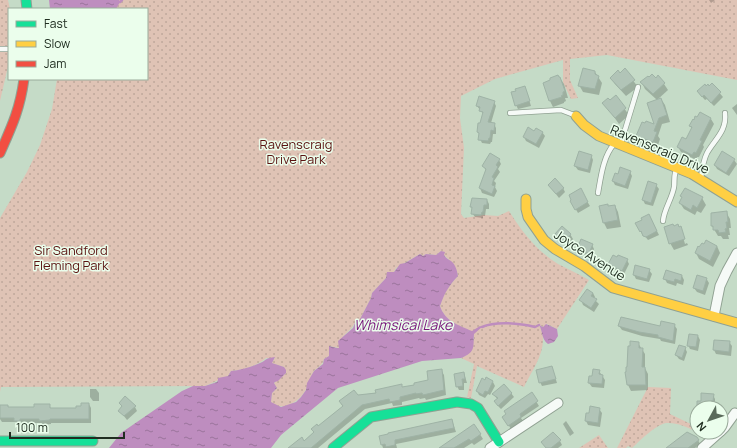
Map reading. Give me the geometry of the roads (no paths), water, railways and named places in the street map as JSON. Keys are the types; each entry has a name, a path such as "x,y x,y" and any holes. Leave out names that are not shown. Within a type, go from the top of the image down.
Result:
{"street":[{"path":"0,154 15,120 21,100 24,80"},
{"name":"Ravenscraig Drive","path":"576,116 579,121 605,140 701,178 737,202"},
{"name":"Joyce Avenue","path":"526,199 528,217 544,240 555,249 584,266 613,288 737,323"},
{"path":"714,316 720,286 737,253"},
{"path":"333,448 371,417 457,402 471,404 478,408 499,442"},
{"path":"490,448 558,403"},
{"path":"729,421 735,413"},
{"path":"702,448 712,440"},
{"path":"0,441 93,441"}],"lane":[{"path":"598,193 608,151 618,144 638,87"},
{"path":"510,113 561,110 576,116"},
{"path":"701,178 705,157 723,130 726,120 725,113"},
{"path":"662,221 664,211 672,193 675,172 678,168"}],"water":[{"path":"49,0 119,0 120,2 117,8 50,8"},
{"name":"Whimsical Lake","path":"441,251 445,252 444,255 454,264 458,276 449,287 444,297 440,306 442,311 453,322 472,331 480,326 482,327 474,334 473,349 466,356 461,358 422,361 338,388 281,435 271,448 109,448 121,433 182,391 193,386 205,386 217,382 218,378 228,376 231,371 253,366 269,358 275,357 272,363 284,367 286,370 286,373 274,383 277,388 272,393 271,402 281,407 296,402 306,390 307,383 314,371 323,364 324,359 329,356 329,346 339,348 338,341 353,328 355,323 359,321 372,293 386,278 387,272 394,272 400,264 405,263 420,254 423,256 426,254 436,255"},
{"path":"546,324 557,329 558,336 554,342 548,344 544,340 539,325 543,327"}],"waterway":[{"path":"482,327 501,323 522,324 535,327 539,325"}],"park label":[{"name":"Ravenscraig Drive Park","path":"296,152"},
{"name":"Sir Sandford Fleming Park","path":"71,258"}]}
